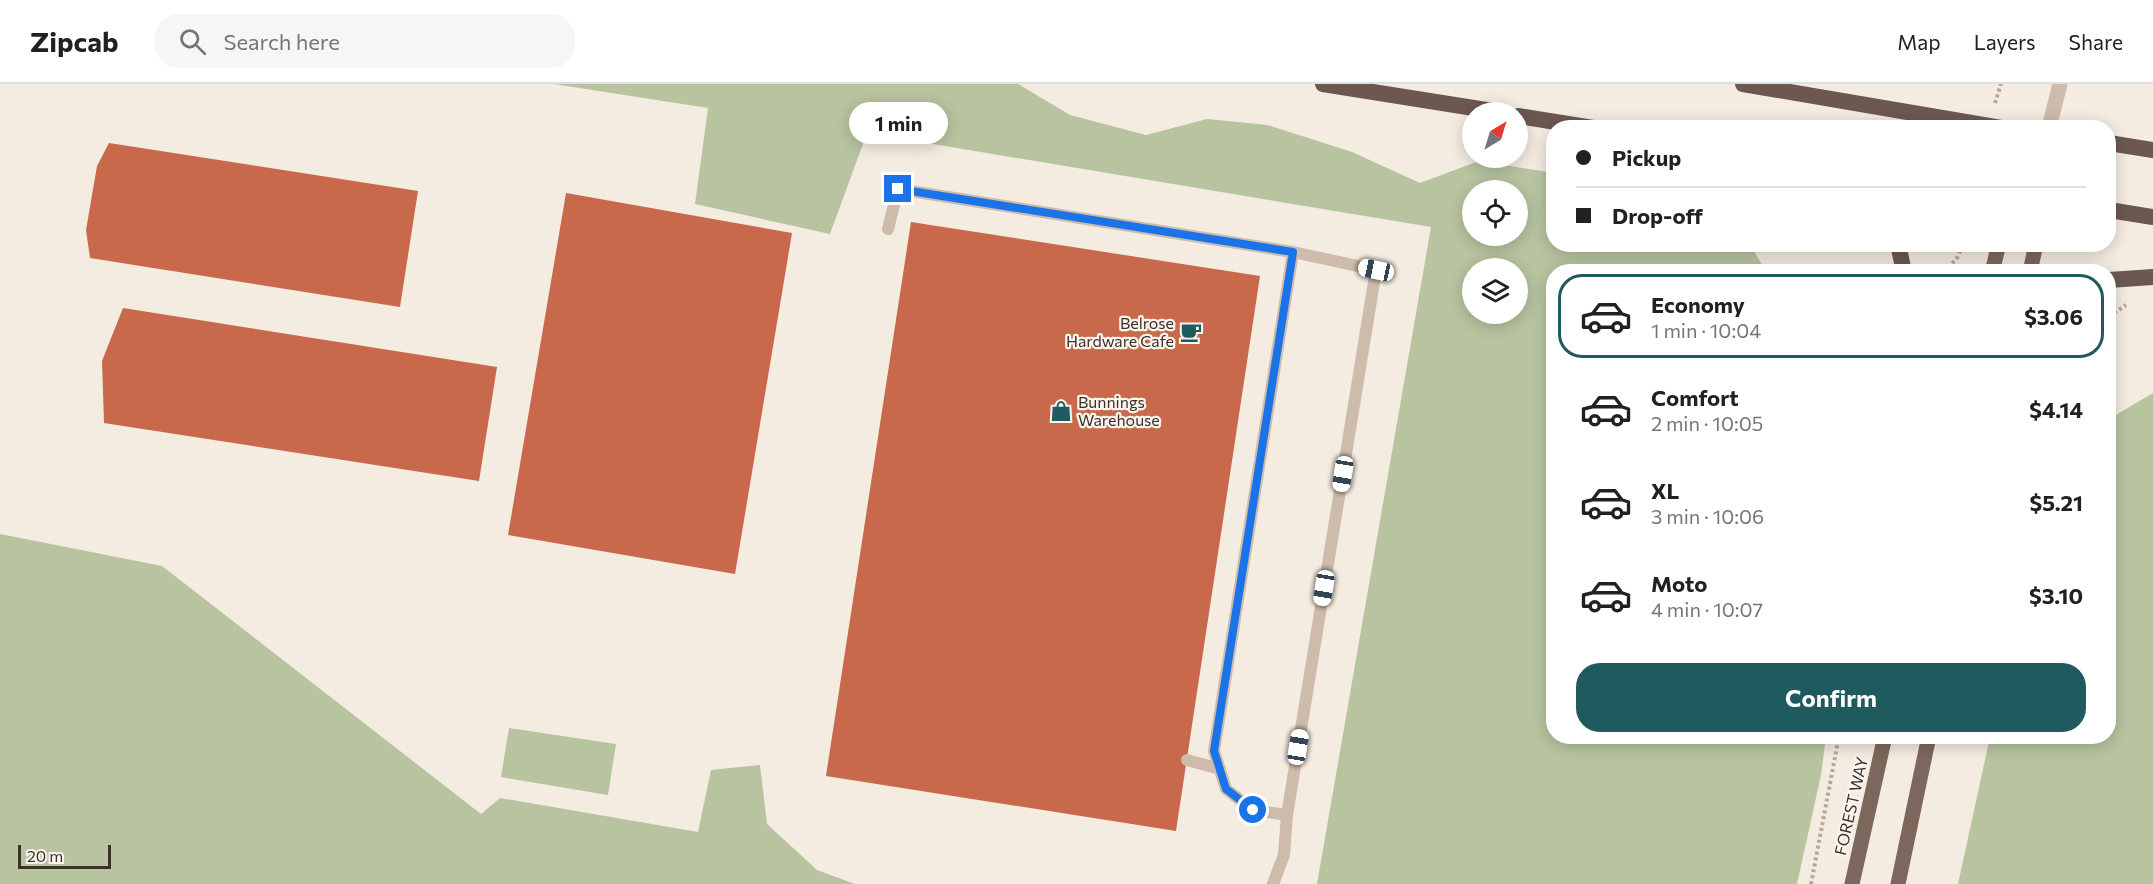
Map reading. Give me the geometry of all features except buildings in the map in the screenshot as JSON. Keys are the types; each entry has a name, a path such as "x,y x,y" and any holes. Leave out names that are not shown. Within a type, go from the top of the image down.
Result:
{"highway":[{"path":"1323,84 1462,106"},
{"path":"1743,84 1954,120"},
{"path":"1528,118 1546,120"},
{"path":"2116,144 2153,150"},
{"path":"2116,211 2153,217"},
{"path":"2116,280 2153,277"}],"main road":[{"name":"FOREST WAY","path":"1852,884 1883,744"},
{"path":"1898,884 1927,744"}],"street":[{"path":"2051,120 2060,84"}],"lane":[{"path":"888,229 898,189 1293,252 1376,270 1287,815 1284,855 1273,884"},
{"path":"1287,815 1253,810 1226,789 1214,751 1293,252"},
{"path":"1187,760 1220,769"}],"path":[{"path":"1996,97 2001,84"},
{"path":"1811,884 1837,744"}],"green space":[{"path":"554,84 1018,84 1070,115 1146,135 1207,119 1268,125 1352,152 1420,183 1462,167 1523,168 1546,172 1546,252 1754,252 1762,264 1546,264 1546,744 1825,744 1821,775 1797,884 1317,884 1431,227 867,133 830,234 695,204 708,108"},
{"path":"2153,393 2153,884 1958,884 1988,744 2116,744 2116,415"},
{"path":"0,534 162,566 481,814 500,798 698,832 711,770 760,765 767,824 817,870 855,884 0,884"},
{"path":"509,728 616,744 608,795 501,777"}],"place":[{"name":"Belrose Hardware Cafe","path":"1191,332"},
{"name":"Bunnings Warehouse","path":"1061,411"}],"route":[{"path":"898,189 1293,252 1214,751 1226,789 1253,810"}]}
